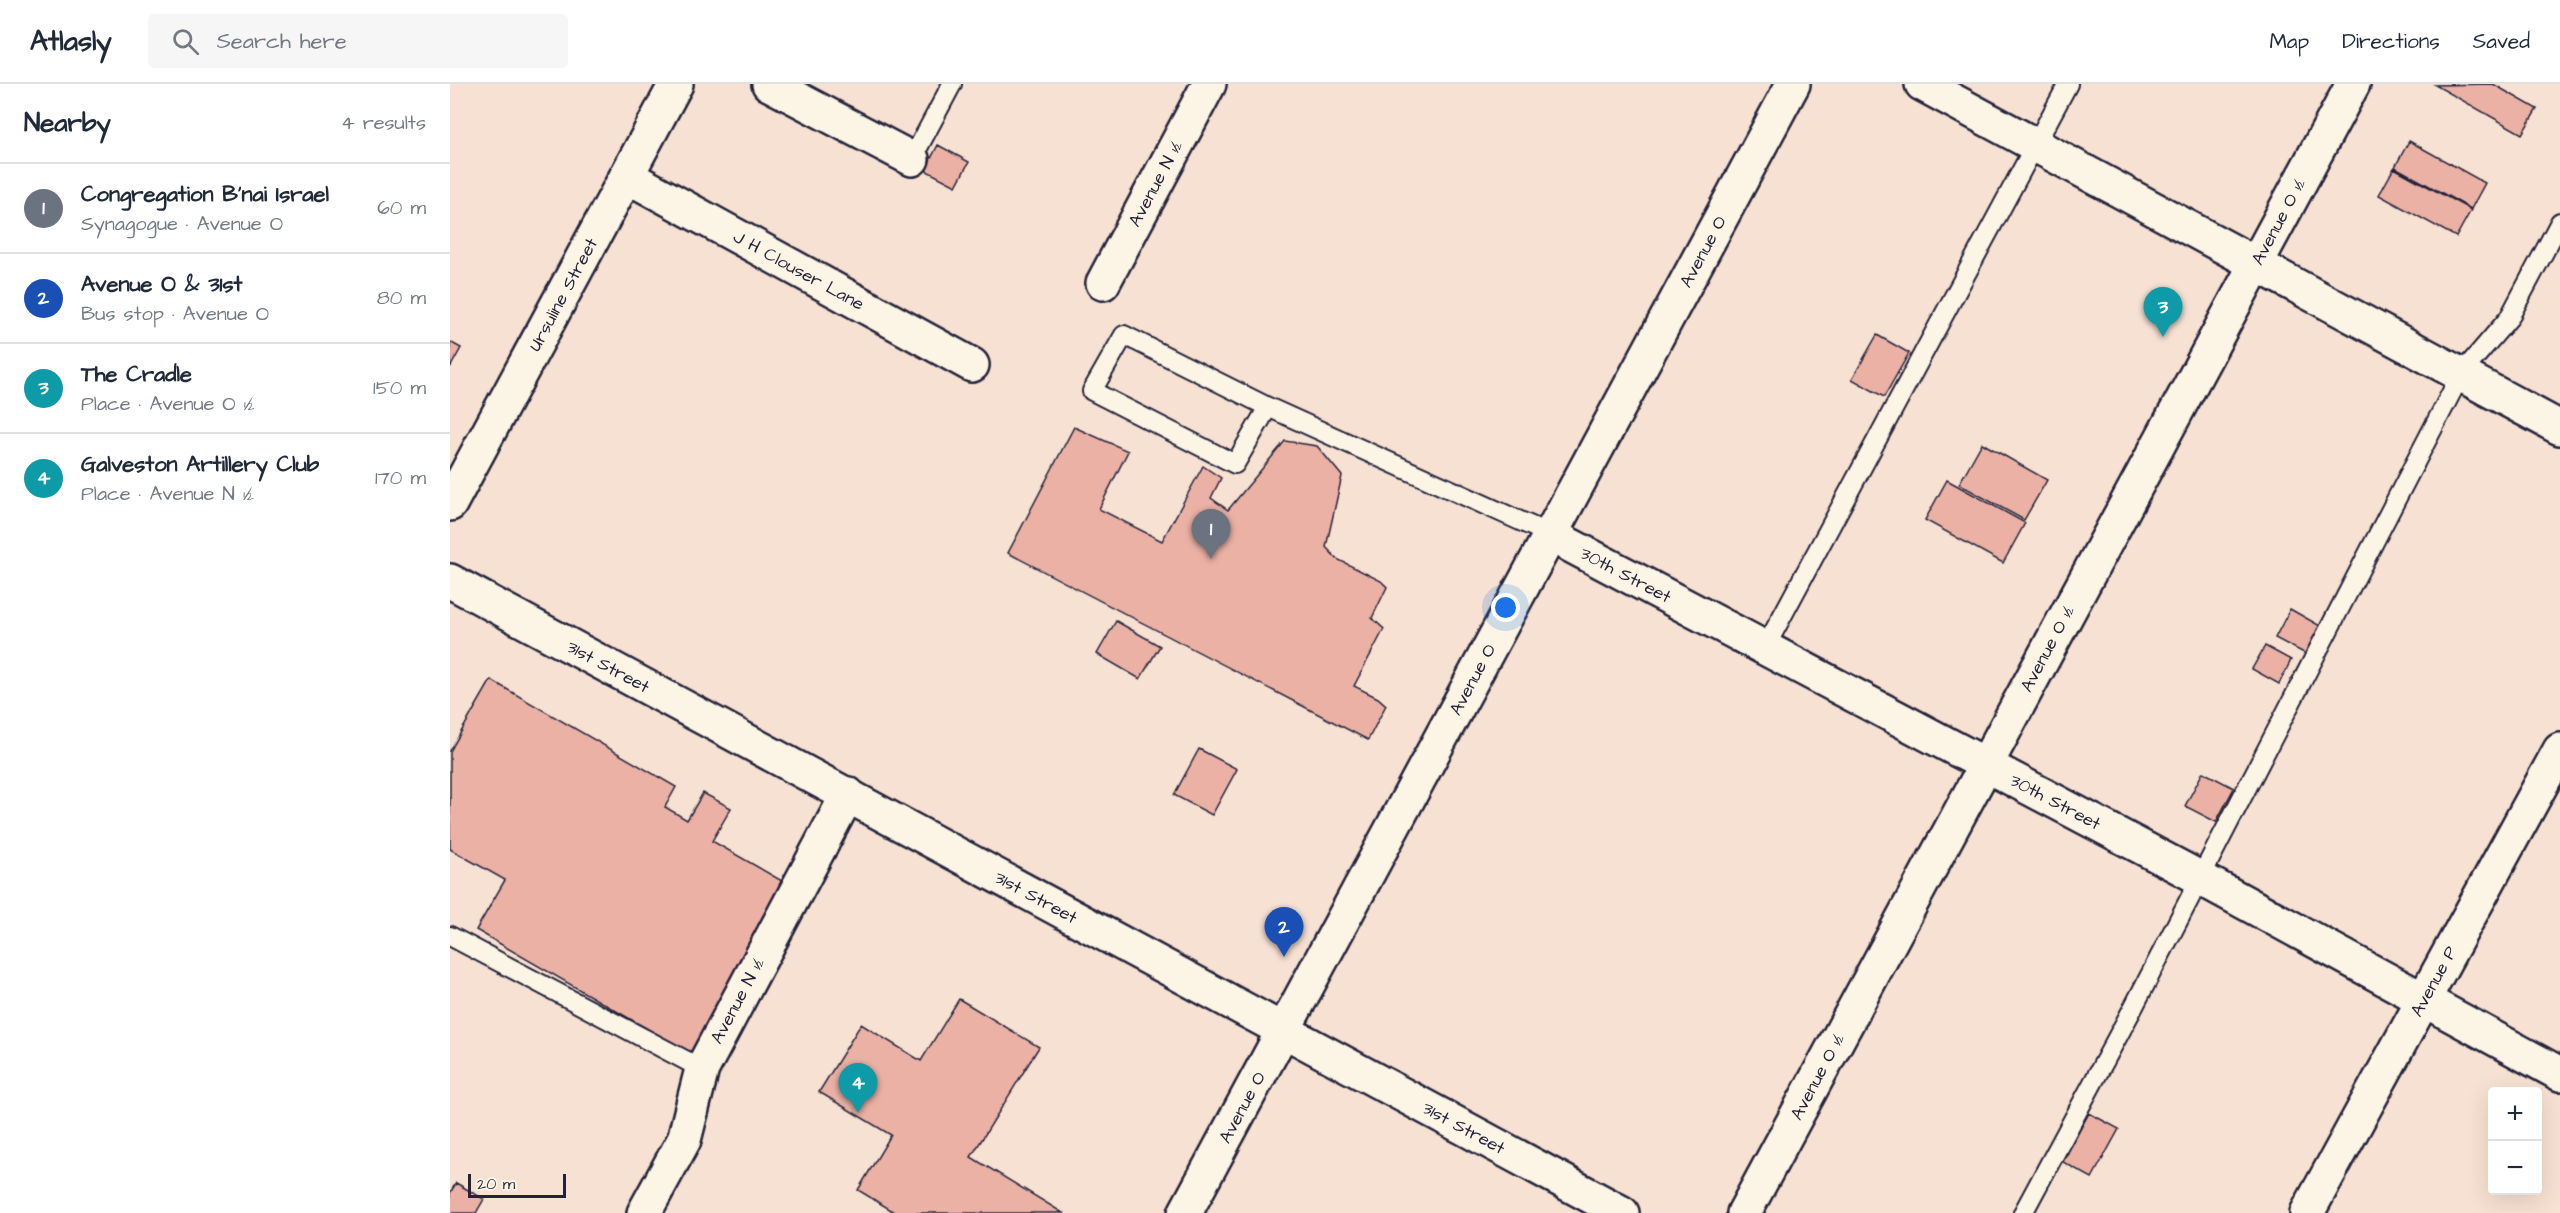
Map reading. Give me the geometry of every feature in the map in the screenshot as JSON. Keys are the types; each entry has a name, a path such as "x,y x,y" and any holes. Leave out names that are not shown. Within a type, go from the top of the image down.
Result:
{"street":[{"name":"Ursuline Street","path":"450,504 676,84"},
{"path":"769,84 912,159"},
{"name":"Avenue N ½","path":"1103,283 1209,84"},
{"name":"Avenue O","path":"1185,1213 1793,84"},
{"path":"1922,84 2560,428"},
{"name":"Avenue O ½","path":"1744,1213 2353,84"},
{"name":"J H Clouser Lane","path":"627,176 972,365"},
{"name":"30th Street","path":"1549,534 2200,878 2560,1074"},
{"name":"31st Street","path":"450,581 1285,1029 1622,1213"},
{"name":"Avenue P","path":"2307,1213 2560,750"},
{"name":"Avenue N ½","path":"644,1213 684,1140 702,1069 848,794"}],"lane":[{"path":"912,159 952,84"},
{"path":"1765,648 2068,84"},
{"path":"2023,1213 2200,878 2461,374 2509,318 2560,222"},
{"path":"1269,407 1235,464 1092,391 1124,335 1269,407 1549,534"},
{"path":"450,936 702,1069"}],"building":[{"path":"2493,84 2537,109 2522,134 2435,85"},
{"path":"2409,141 2485,183 2471,209 2395,167"},
{"path":"938,145 969,162 956,186 925,170"},
{"path":"2394,168 2471,210 2456,237 2379,195"},
{"path":"1877,335 1909,353 1884,397 1852,379"},
{"path":"450,342 461,348 450,368"},
{"path":"1074,427 1128,451 1099,509 1162,541 1203,466 1221,478 1211,498 1228,510 1285,441 1317,446 1342,476 1326,547 1337,559 1381,581 1387,587 1372,618 1384,629 1354,686 1378,698 1386,705 1368,740 1008,553"},
{"path":"1982,443 2047,480 2024,520 1959,484"},
{"path":"1947,480 2025,523 2003,563 1925,520"},
{"path":"2290,609 2322,627 2306,654 2275,638"},
{"path":"1116,621 1160,646 1140,679 1097,654"},
{"path":"2265,646 2291,660 2279,684 2252,669"},
{"path":"491,680 676,787 665,807 687,820 703,793 731,808 712,841 789,885 691,1054 476,930 505,880 450,849 450,751"},
{"path":"1199,749 1237,769 1212,815 1174,795"},
{"path":"2203,772 2234,788 2216,822 2185,806"},
{"path":"959,999 1039,1047 971,1157 1063,1213 896,1213 858,1190 891,1135 819,1092 861,1024 921,1061"},
{"path":"2089,1113 2119,1129 2092,1178 2063,1162"},
{"path":"456,1183 484,1199 476,1213 450,1213 450,1193"}],"place":[{"name":"The Cradle","path":"2163,337"},
{"name":"Congregation B'nai Israel","path":"1211,559"},
{"name":"Avenue O & 31st","path":"1284,957"},
{"name":"Galveston Artillery Club","path":"858,1113"}]}
